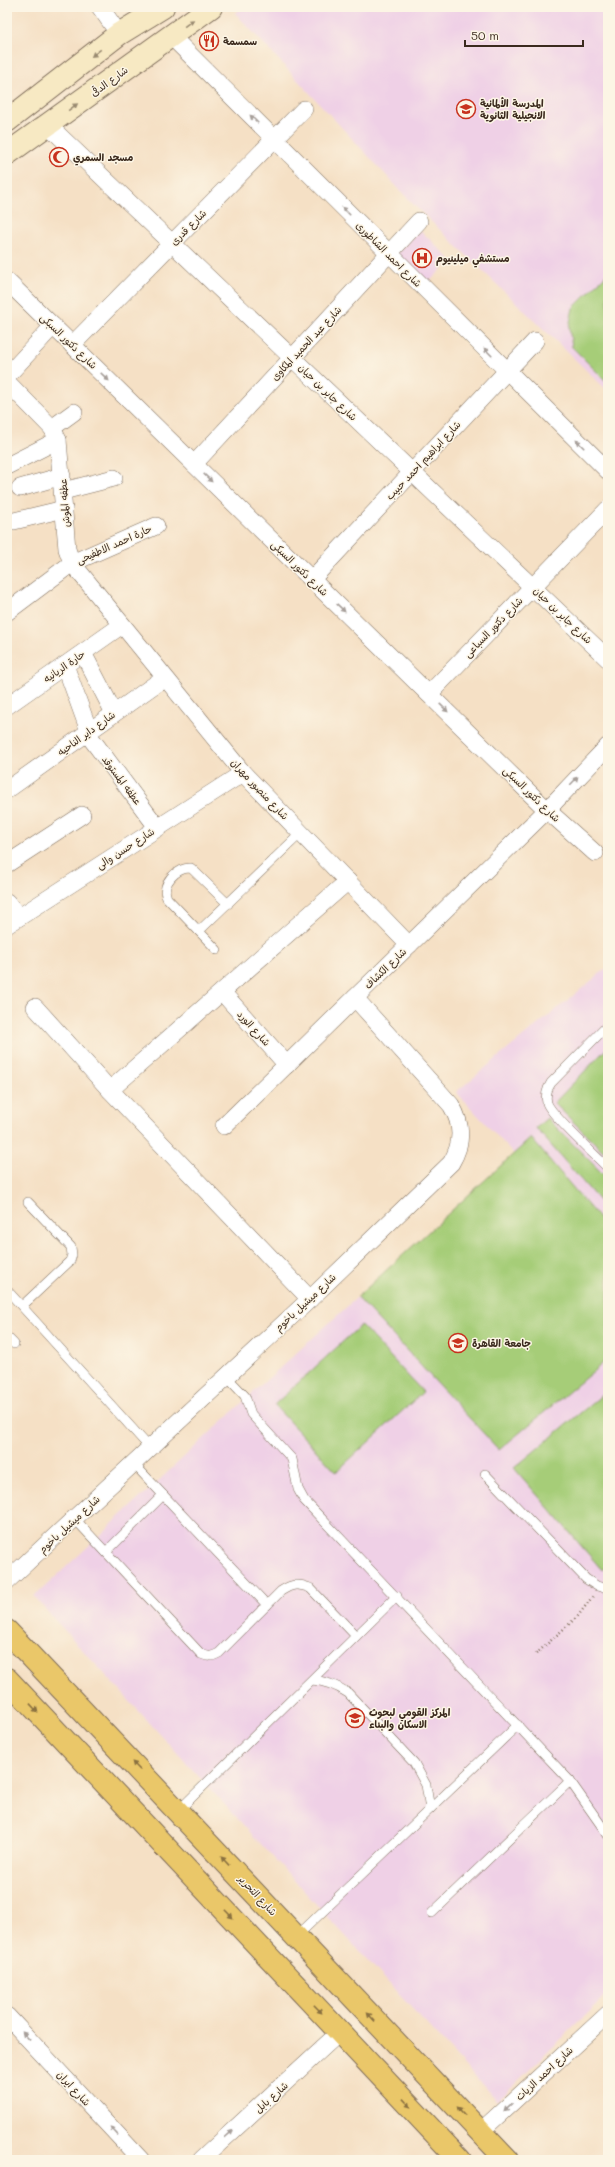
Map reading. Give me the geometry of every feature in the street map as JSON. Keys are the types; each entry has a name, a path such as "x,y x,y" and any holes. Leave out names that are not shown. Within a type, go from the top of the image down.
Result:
{"main road":[{"path":"7,121 120,34 163,7"},
{"name":"شارع الدقى","path":"7,154 211,7"},
{"name":"شارع التحرير","path":"7,1631 297,1936 507,2160"},
{"path":"7,1679 459,2160"},
{"path":"140,1821 151,1823 161,1819 167,1810 173,1805"},
{"path":"179,1862 178,1851 183,1841 193,1836 204,1838"}],"street":[{"path":"100,7 120,34"},
{"name":"شارع احمد الشاطورى","path":"171,36 608,471"},
{"name":"شارع قدرى","path":"72,345 304,110"},
{"name":"شارع جابر بن حيان","path":"48,125 608,659"},
{"name":"شارع عبد الحميد المكاوى","path":"194,464 418,221"},
{"name":"شارع دكتور السبكى","path":"7,281 547,810 595,853"},
{"path":"7,376 53,326"},
{"name":"شارع ابراهيم احمد حبيب","path":"312,579 535,341"},
{"path":"7,382 55,434"},
{"path":"7,466 55,434 74,412"},
{"name":"عطفه الموش","path":"55,434 63,483 67,549 72,563 122,625"},
{"path":"20,488 114,478"},
{"path":"14,521 64,509"},
{"name":"شارع دكتور السباعى","path":"429,694 608,509"},
{"name":"حارة احمد الاطفيحى","path":"72,563 156,526"},
{"path":"7,612 72,563"},
{"name":"حارة الريانيه","path":"7,706 122,625"},
{"name":"شارع منصور مهران","path":"122,625 243,773 409,945"},
{"path":"83,652 114,713"},
{"name":"عطفه المستوقد","path":"65,665 88,732 157,827"},
{"name":"شارع داير الناحيه","path":"7,788 164,678"},
{"name":"شارع الكشاف","path":"224,1126 547,810 608,746"},
{"name":"شارع حسن والى","path":"13,921 243,773"},
{"path":"7,864 82,815"},
{"path":"110,1090 348,881"},
{"path":"7,902 13,921"},
{"name":"شارع الورد","path":"222,992 287,1065"},
{"name":"شارع ميشيل باخوم","path":"7,1581 310,1298 444,1171 454,1159 460,1144 460,1124 451,1105 355,998"},
{"path":"35,1007 110,1090 310,1298"},
{"name":"شارع احمد الزيات","path":"480,2132 608,2014"},
{"name":"شارع ايران","path":"7,2016 141,2160"},
{"name":"شارع بابل","path":"200,2160 340,2032"}],"lane":[{"path":"199,932 301,833"},
{"path":"217,950 165,893 166,883 185,867 191,868 197,872 228,904"},
{"path":"608,1025 551,1083 547,1089 546,1097 552,1111 608,1168"},
{"path":"22,1306 70,1261 72,1254 71,1247 28,1202"},
{"path":"7,1290 150,1448"},
{"path":"7,1337 14,1344"},
{"path":"226,1376 245,1396 251,1414 292,1459 298,1489 304,1500 518,1724 570,1781 608,1835"},
{"path":"133,1463 267,1605"},
{"path":"485,1474 586,1579 596,1586 608,1589"},
{"path":"106,1552 164,1495"},
{"path":"74,1518 201,1654 206,1657 213,1657 219,1653 267,1605 290,1585 300,1584 310,1588 356,1636"},
{"path":"173,1805 312,1680 396,1596"},
{"path":"312,1680 331,1684 348,1693 414,1763 426,1785 430,1809"},
{"path":"297,1936 518,1724"},
{"path":"432,1913 570,1781"}],"path":[{"path":"536,1654 581,1613 589,1602 596,1586"}],"shaded area":[{"name":"المدرسة الألمانية الانجيلية الثانوية","path":"244,7 608,7 608,391 413,204 235,13"},
{"name":"مستشفي ميلينيوم","path":"420,230 451,260 425,286 394,256"},
{"path":"608,967 608,1994 497,2101 34,1597 258,1388 514,1154 456,1092"}],"green space":[{"path":"608,273 608,383 572,347 569,327 573,308"},
{"path":"608,1047 608,1156 554,1103"},
{"path":"547,1118 608,1179 608,1211 536,1128"},
{"path":"531,1138 608,1229 608,1359 499,1450 357,1297"},
{"path":"361,1325 423,1392 336,1472 274,1405"},
{"path":"608,1390 608,1565 602,1570 514,1468"}],"place":[{"name":"سمسمة","path":"209,41"},
{"name":"المدرسة الألمانية الانجيلية الثانوية","path":"466,109"},
{"name":"مسجد السمري","path":"59,157"},
{"name":"مستشفي ميلينيوم","path":"422,258"},
{"name":"جامعة القاهرة","path":"458,1343"},
{"name":"المركز القومي لبحوث الاسكان والبناء","path":"355,1718"}]}
